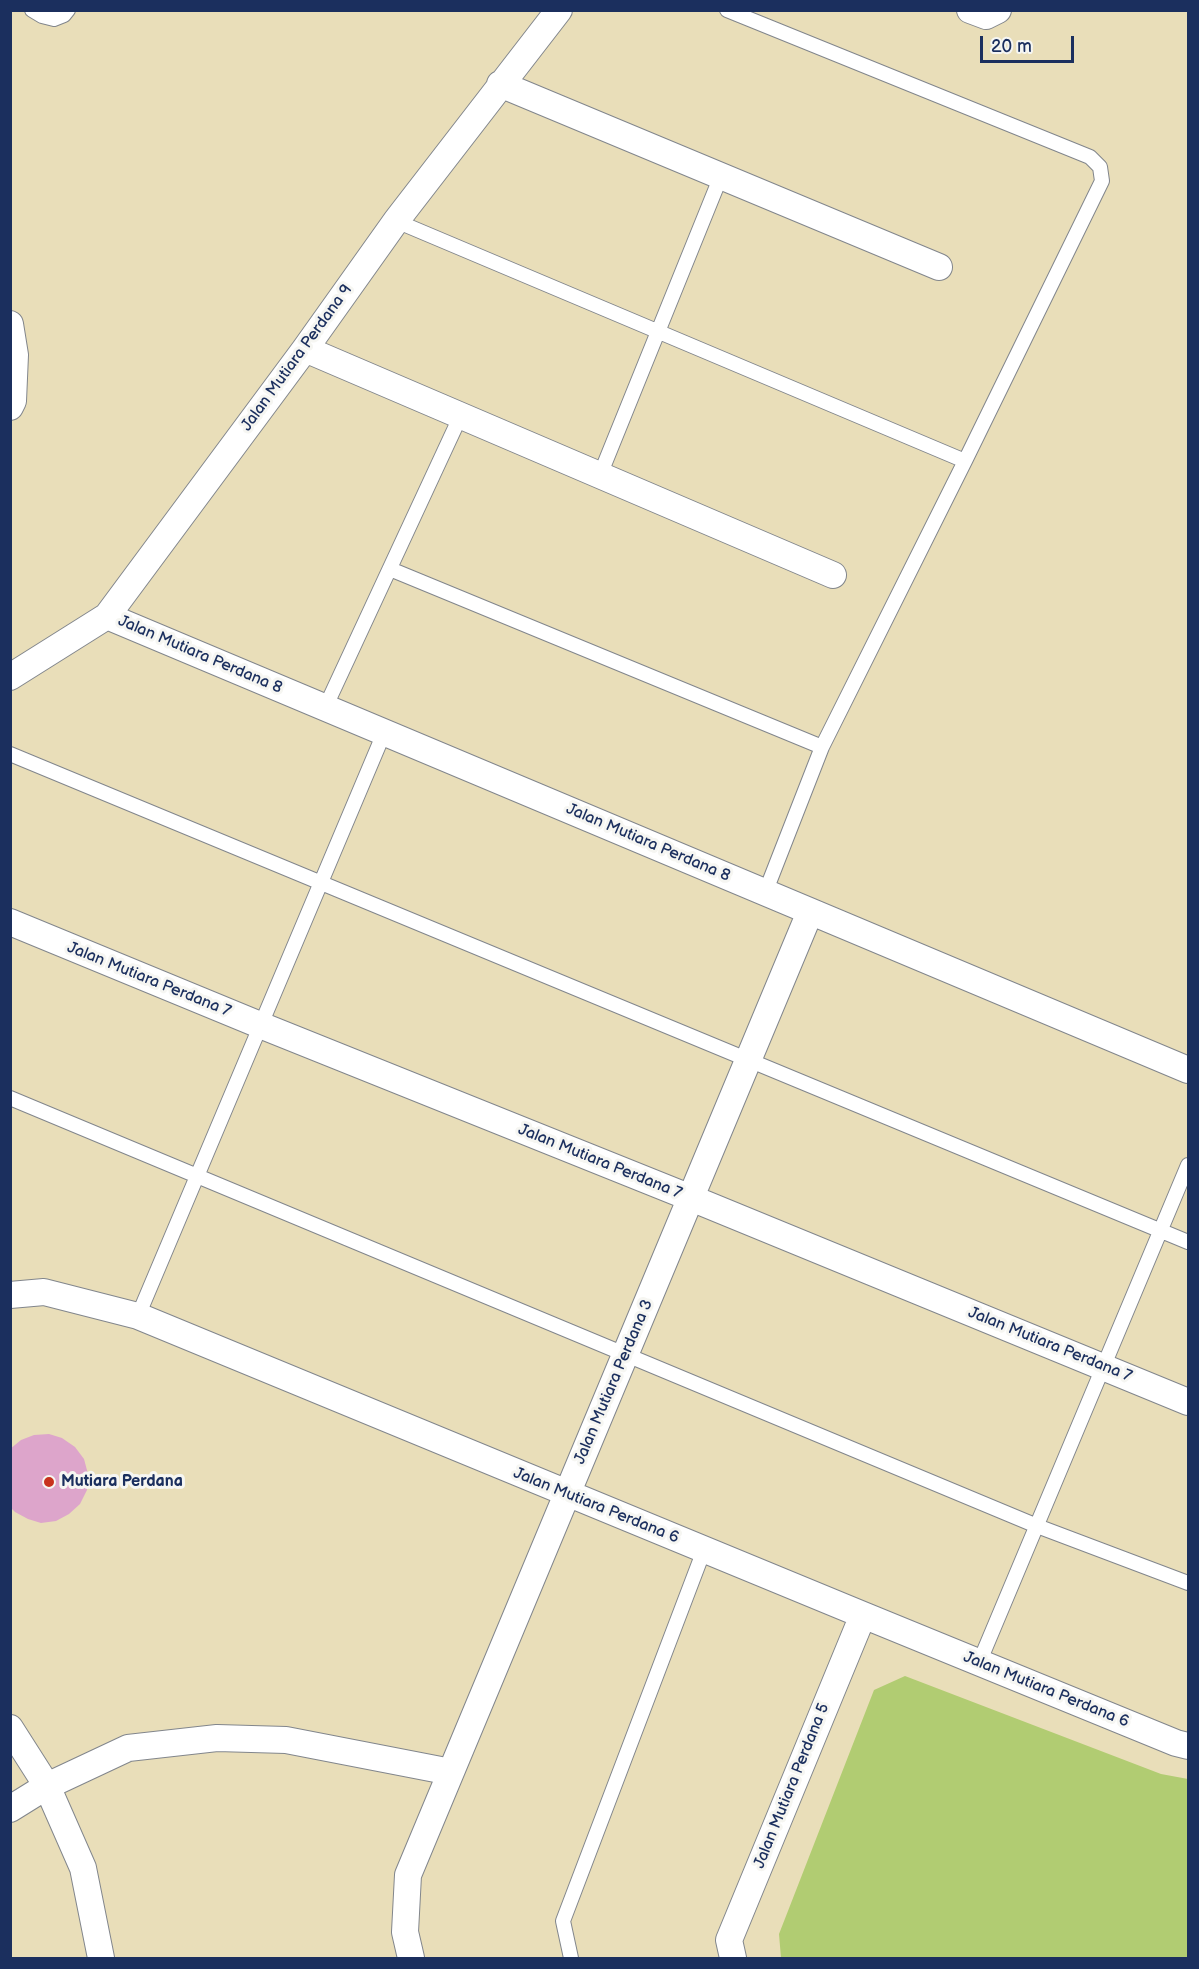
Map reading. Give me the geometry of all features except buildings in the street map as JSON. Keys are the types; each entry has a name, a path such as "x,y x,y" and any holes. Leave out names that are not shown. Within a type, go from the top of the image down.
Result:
{"street":[{"name":"Jalan Mutiara Perdana 9","path":"10,677 107,616 306,349 396,221 559,10"},
{"path":"970,10 986,16 998,10"},
{"path":"500,84 939,267"},
{"path":"10,324 15,355 13,400 10,407"},
{"path":"306,349 833,575"},
{"name":"Jalan Mutiara Perdana 8","path":"107,616 1188,1070"},
{"name":"Jalan Mutiara Perdana 3","path":"411,1959 405,1932 408,1875 810,912"},
{"name":"Jalan Mutiara Perdana 7","path":"10,922 1188,1402"},
{"name":"Jalan Mutiara Perdana 6","path":"10,1295 44,1292 138,1316 979,1663 1182,1744"},
{"name":"Jalan Mutiara Perdana 5","path":"733,1959 729,1940 863,1615"},
{"path":"10,1728 47,1786 83,1868 100,1959"},
{"path":"10,1809 47,1786 128,1748 217,1738 286,1740 451,1772"}],"lane":[{"path":"32,10 54,19 64,15 68,10"},
{"path":"727,10 1090,158 1100,166 1102,181 822,747 765,893"},
{"path":"600,475 721,176"},
{"path":"396,221 965,461"},
{"path":"326,708 461,415"},
{"path":"390,568 822,747"},
{"path":"138,1316 384,733"},
{"path":"10,754 1188,1242"},
{"path":"10,1098 1037,1526 1188,1583"},
{"path":"979,1663 1188,1165"},
{"path":"571,1959 563,1921 704,1550"}],"green space":[{"path":"905,1676 1161,1774 1188,1779 1188,1958 781,1958 779,1934 874,1690"}],"place":[{"name":"Mutiara Perdana","path":"49,1482"}]}
